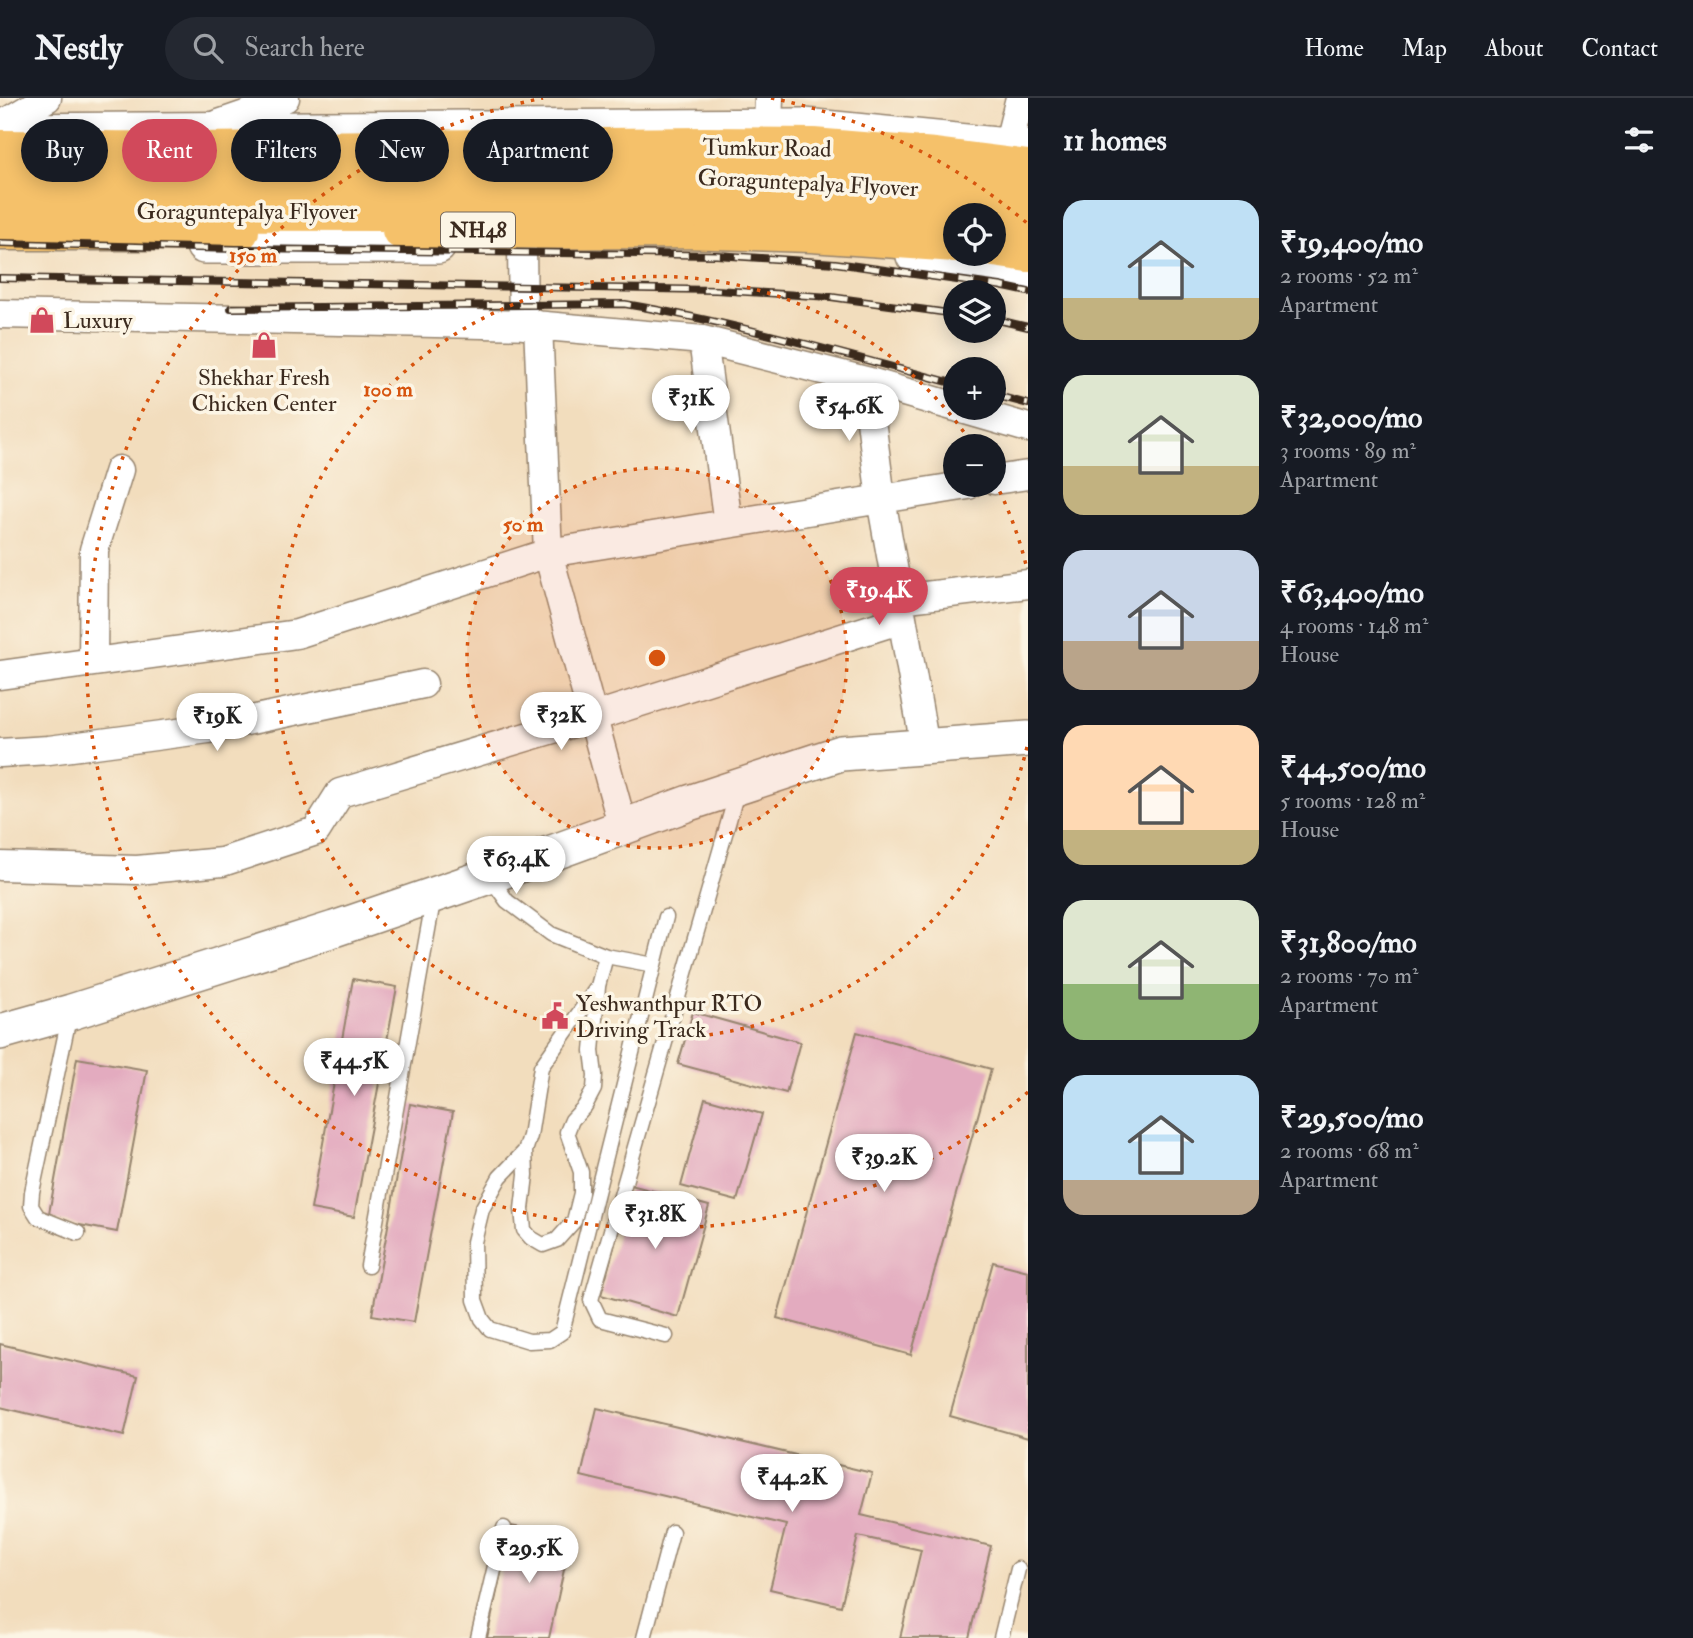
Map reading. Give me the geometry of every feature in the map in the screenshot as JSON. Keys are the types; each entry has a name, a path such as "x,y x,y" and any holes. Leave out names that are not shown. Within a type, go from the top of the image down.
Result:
{"highway":[{"name":"Tumkur Road","path":"0,149 705,146 813,147 934,157 1021,154"},
{"name":"Goraguntepalya Flyover","path":"0,178 758,178 920,187 1028,200"},
{"name":"Goraguntepalya Flyover","path":"0,211 386,212 719,208 866,214 943,221"},
{"path":"1006,227 1028,230"},
{"name":"NH48","path":"0,231 683,229 811,233 943,242"},
{"path":"1006,250 1028,253"}],"street":[{"path":"0,129 47,98"},
{"path":"217,125 285,98"},
{"path":"217,128 604,112 769,112 804,126 1021,154 1020,98"},
{"path":"0,129 122,129"},
{"path":"0,245 522,247 760,243 966,262 1028,272"},
{"path":"522,247 531,325 548,553 623,828"},
{"path":"0,314 531,325 703,340 943,403"},
{"path":"703,340 728,524"},
{"path":"866,381 881,499 925,747"},
{"path":"1001,420 1028,428"},
{"path":"93,662 94,550 119,470"},
{"path":"1006,478 1028,475"},
{"path":"0,675 297,634 548,553 943,489"},
{"path":"0,866 137,870 222,862 316,831 340,793 593,717 901,609 1028,584"},
{"path":"0,753 50,750 208,729 423,684"},
{"path":"0,1032 334,929 689,803 841,753 1028,739"}],"lane":[{"path":"666,1336 600,1319 591,1300 739,787"},
{"path":"489,876 508,901 551,933 606,956 654,965"},
{"path":"368,1266 435,895"},
{"path":"526,1151 500,1177 482,1209 474,1242 475,1300 482,1318 491,1329 529,1341 550,1340 562,1332 666,917"},
{"path":"598,986 541,1067 526,1151 522,1209 524,1230 543,1245 556,1240 574,1222 581,1193 581,1172 567,1132 572,1120 585,1106 594,1089 592,1051 598,986 606,956"},
{"path":"71,1012 31,1206 38,1217 78,1233"},
{"path":"478,1638 504,1528"},
{"path":"644,1638 672,1532"},
{"path":"1001,1638 1018,1569"}],"building":[{"path":"353,979 397,987 354,1217 311,1209"},
{"path":"693,1012 800,1042 786,1093 678,1064"},
{"path":"857,1032 991,1069 911,1355 777,1318"},
{"path":"77,1058 147,1070 117,1232 48,1219"},
{"path":"705,1098 762,1114 737,1201 681,1186"},
{"path":"410,1104 453,1112 414,1322 372,1315"},
{"path":"631,1185 709,1206 678,1317 601,1295"},
{"path":"993,1262 1028,1271 1028,1438 950,1416"},
{"path":"0,1344 138,1376 124,1436 0,1407"},
{"path":"597,1408 872,1473 861,1515 991,1546 969,1638 900,1638 921,1550 858,1536 841,1606 770,1589 786,1525 581,1476"},
{"path":"511,1526 571,1538 549,1638 487,1638"}],"railway":[{"path":"0,243 717,255 835,263 1028,292"},
{"path":"0,278 716,290 831,297 943,312"},
{"path":"231,308 625,304 750,330 943,381"},
{"path":"1006,322 1028,327"},
{"path":"1006,398 1028,404"}],"place":[{"name":"Luxury","path":"42,320"},
{"name":"Shekhar Fresh Chicken Center","path":"264,345"},
{"name":"Yeshwanthpur RTO Driving Track","path":"555,1016"}]}
